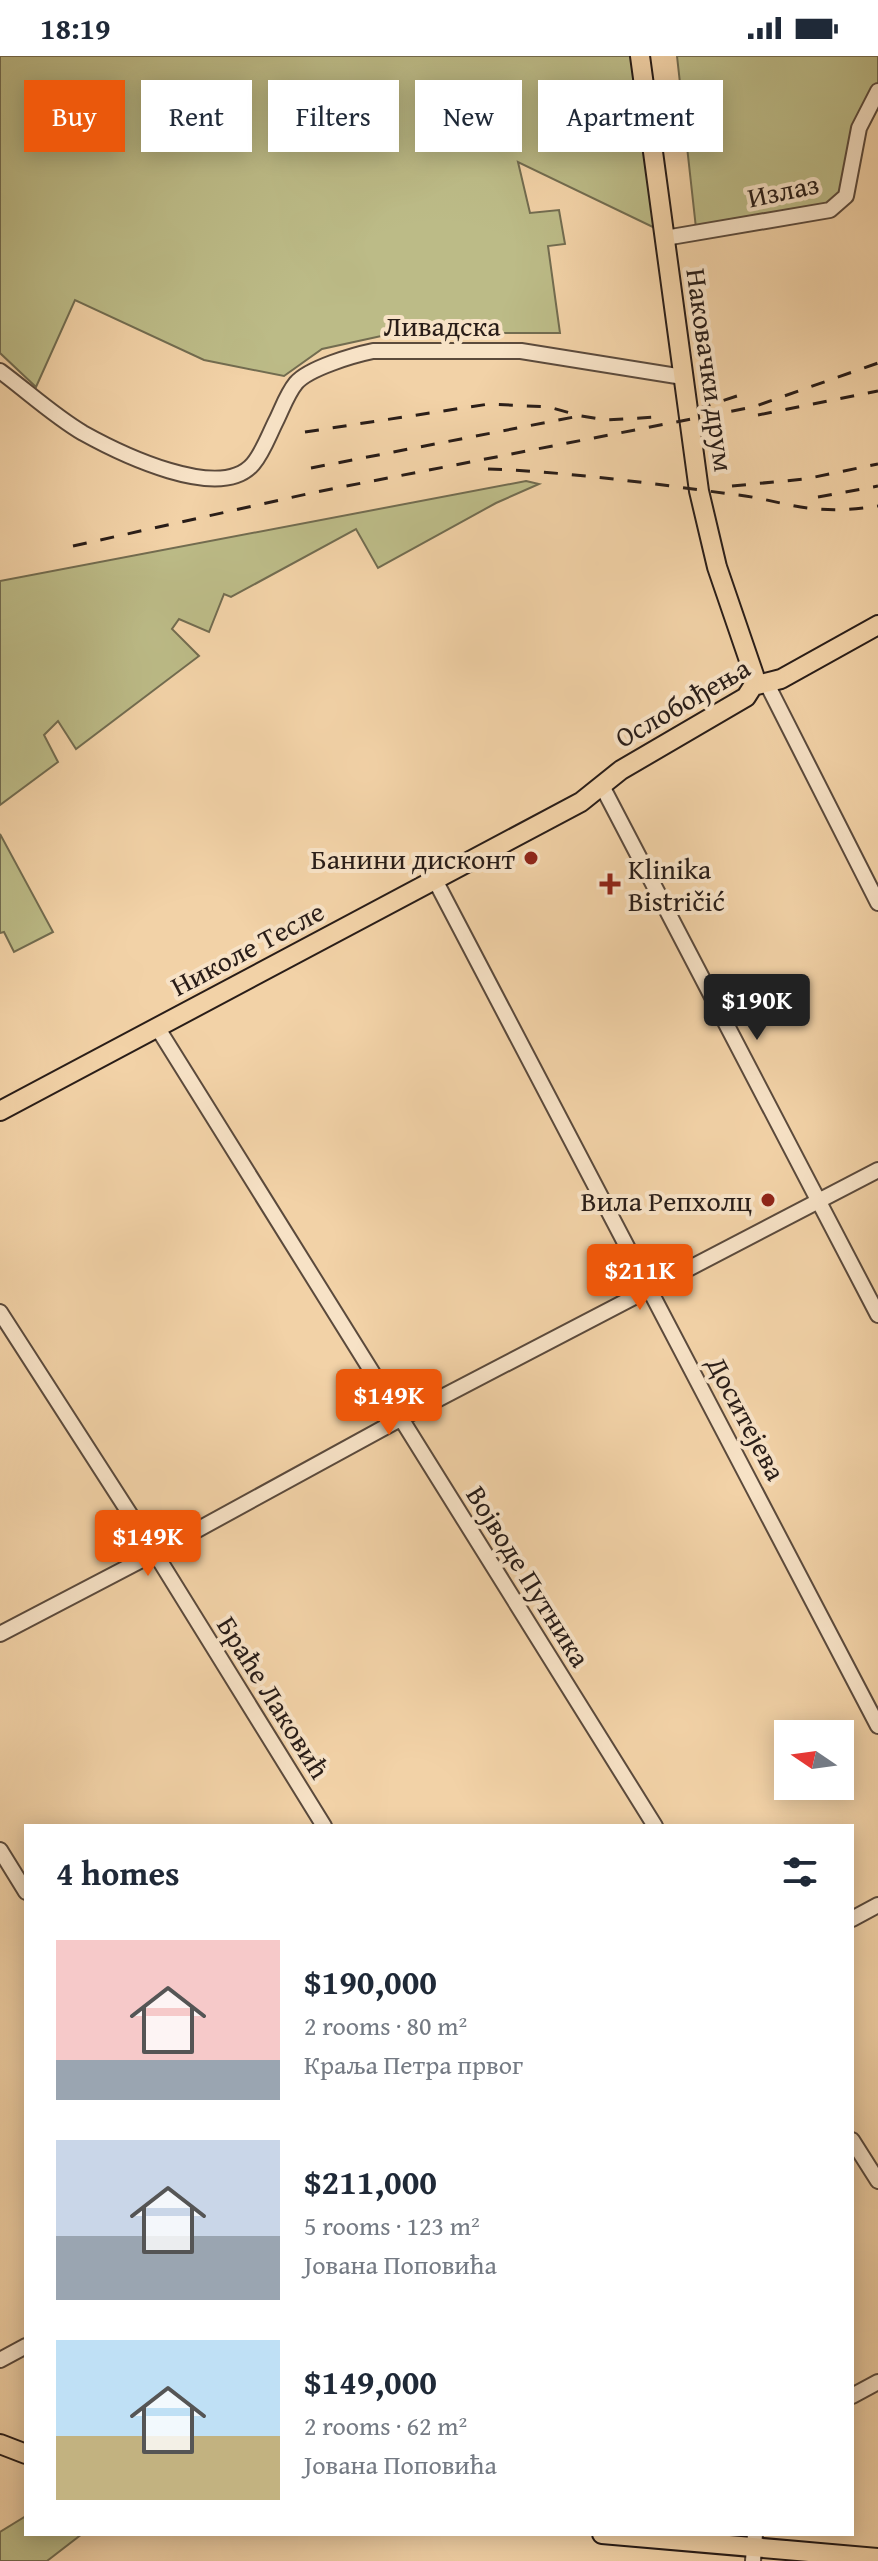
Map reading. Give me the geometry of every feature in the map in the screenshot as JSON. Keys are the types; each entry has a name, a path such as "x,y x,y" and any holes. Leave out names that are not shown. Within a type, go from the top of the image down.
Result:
{"main road":[{"name":"Наковачки друм","path":"640,56 706,524 717,567 760,685"},
{"name":"Ослобођења","path":"602,786 621,770 746,697 760,685 781,679 878,625"},
{"name":"Николе Тесле","path":"0,1111 581,802 602,786"},
{"path":"0,2444 24,2453"},
{"path":"625,2536 878,2558"}],"street":[{"name":"Излаз","path":"665,238 830,210 846,196 859,128 878,91"},
{"name":"Ливадска","path":"0,371 81,431 131,456 183,474 218,479 233,476 252,465 298,380 365,352 521,351 683,377"},
{"path":"760,685 878,903"},
{"path":"602,786 878,1315"},
{"name":"Доситејева","path":"435,880 878,1726"},
{"name":"Војводе Путника","path":"157,1027 654,1824"},
{"path":"0,1634 400,1419 878,1170"},
{"name":"Браће Лаковић","path":"0,1312 155,1553 323,1824"},
{"path":"0,1850 24,1889"},
{"path":"854,1918 878,1905"},
{"path":"854,2143 878,2181"},
{"path":"0,2360 24,2347"},
{"path":"854,2395 878,2382"}],"shaded area":[{"path":"0,56 634,56 637,80 538,80 538,152 647,152 657,229 518,162 530,213 559,210 565,244 548,246 560,333 395,333 322,349 284,376 204,360 75,300 36,387 0,353"},
{"path":"677,56 878,56 878,85 841,192 828,206 696,228 688,152 723,152 723,80 680,80"},
{"path":"526,481 539,484 496,503 378,568 356,529 231,597 224,594 209,632 179,619 172,629 199,656 76,749 58,721 44,735 58,762 0,805 0,581"},
{"path":"0,834 53,932 14,952 4,932 0,933"},
{"path":"24,2517 24,2536 79,2536 47,2561 0,2561 0,2532"}],"railway":[{"path":"73,546 316,492 753,407 878,363"},
{"path":"758,415 878,391"},
{"path":"697,409 746,393"},
{"path":"305,432 489,404 549,407 606,420 657,417"},
{"path":"311,468 574,417"},
{"path":"732,486 805,479 878,464"},
{"path":"488,469 645,483 748,496 817,509 878,506"},
{"path":"818,497 878,486"}],"place":[{"name":"Банини дисконт","path":"531,858"},
{"name":"Klinika Bistričić","path":"610,884"},
{"name":"Вила Репхолц","path":"768,1200"}]}
